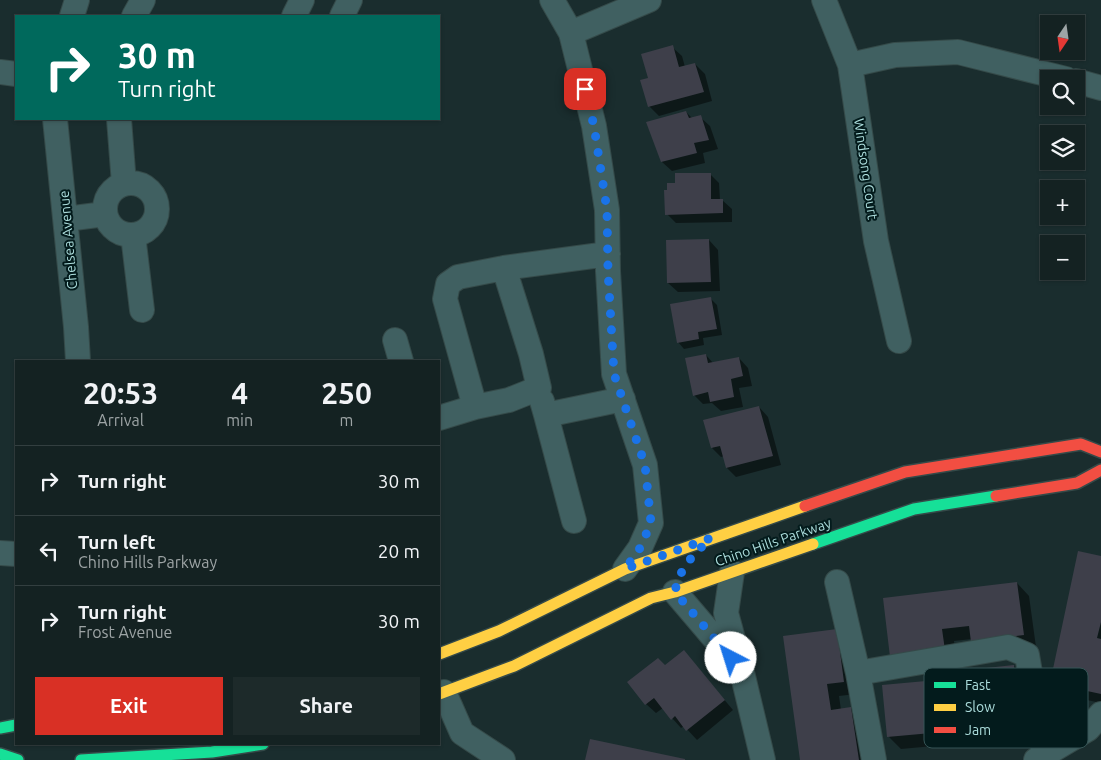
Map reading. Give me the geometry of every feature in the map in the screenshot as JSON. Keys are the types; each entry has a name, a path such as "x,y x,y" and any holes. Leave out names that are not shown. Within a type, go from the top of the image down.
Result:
{"main road":[{"name":"Chino Hills Parkway","path":"440,654 499,631 625,569 905,472 1081,444 1101,452"},
{"name":"Chino Hills Parkway","path":"441,693 514,666 676,586 732,572 914,509 1077,482 1101,470"},
{"path":"692,556 711,538"},
{"path":"0,728 15,725"},
{"path":"114,759 117,745"},
{"path":"81,760 212,752 257,745"},
{"path":"0,754 18,760"}],"street":[{"path":"72,15 77,0"},
{"path":"134,15 142,0"},
{"path":"294,15 302,0"},
{"path":"342,15 350,0"},
{"path":"552,0 571,33 594,126 607,210 614,374 645,465 651,523 640,548 625,569"},
{"path":"571,33 649,0"},
{"name":"Windsong Court","path":"824,0 850,65 876,241 899,341"},
{"path":"850,65 895,55 958,52 1040,72"},
{"path":"0,72 15,74"},
{"path":"1085,84 1101,88"},
{"name":"Chelsea Avenue","path":"55,120 78,360"},
{"path":"119,120 124,184"},
{"path":"132,183 144,186 152,194 157,205 156,216 151,227 141,234 133,235 118,232 109,224 105,214 106,202 111,191 124,184 132,183"},
{"path":"66,219 105,214"},
{"path":"133,235 142,310"},
{"path":"475,407 445,299 448,284 458,277 504,268 608,254"},
{"path":"504,268 531,354 574,520"},
{"path":"440,418 475,407 509,400 539,388"},
{"path":"546,415 623,399"},
{"path":"0,553 15,554"},
{"path":"732,572 726,613 763,760"},
{"path":"837,582 858,673 874,760"},
{"path":"676,586 742,672"},
{"path":"858,673 1008,647 1027,655 1029,668"},
{"path":"441,693 462,733 502,760"},
{"path":"1088,729 1101,714"},
{"path":"1040,758 1057,748"}],"building":[{"path":"673,45 679,67 695,63 704,92 648,107 640,80 648,78 641,54"},
{"path":"686,111 689,118 701,115 709,140 694,143 697,153 661,162 646,122"},
{"path":"675,173 711,173 711,199 723,199 723,213 665,215 664,190 667,190 667,183 675,183"},
{"path":"709,239 711,282 667,283 666,240"},
{"path":"711,297 717,329 698,332 699,339 677,343 670,304"},
{"path":"706,354 708,363 739,357 743,376 731,379 734,397 710,402 708,392 693,396 685,358"},
{"path":"759,406 773,456 726,468 720,446 711,448 703,420"},
{"path":"1078,551 1101,556 1101,622 1097,638 1101,639 1101,694 1088,691 1088,668 1053,668"},
{"path":"1017,582 1024,635 971,642 969,626 942,629 945,650 890,657 883,598"},
{"path":"837,629 844,682 827,684 831,710 851,707 859,760 800,760 783,636"},
{"path":"684,650 725,700 686,731 675,716 671,720 654,698 645,705 627,682 658,658 665,665"},
{"path":"1014,665 1014,668 986,668"},
{"path":"924,681 924,734 887,737 882,685"},
{"path":"590,739 685,759 685,760 585,760"}],"traffic: fast":[{"path":"813,544 914,509 996,496"},
{"path":"0,728 15,725"},
{"path":"81,760 212,752 257,745"},
{"path":"0,754 18,760"}],"traffic: slow":[{"path":"440,654 499,631 625,569 805,506"},
{"path":"440,694 514,666 651,598 675,592 813,544"}],"traffic: jam":[{"path":"805,506 905,472 1081,444 1101,452"},
{"path":"996,496 1077,483 1101,470"}],"route":[{"path":"585,89 594,126 607,210 608,271 614,374 645,465 651,523 640,548 625,569 711,538 687,562 677,580 675,592 731,658"}]}
